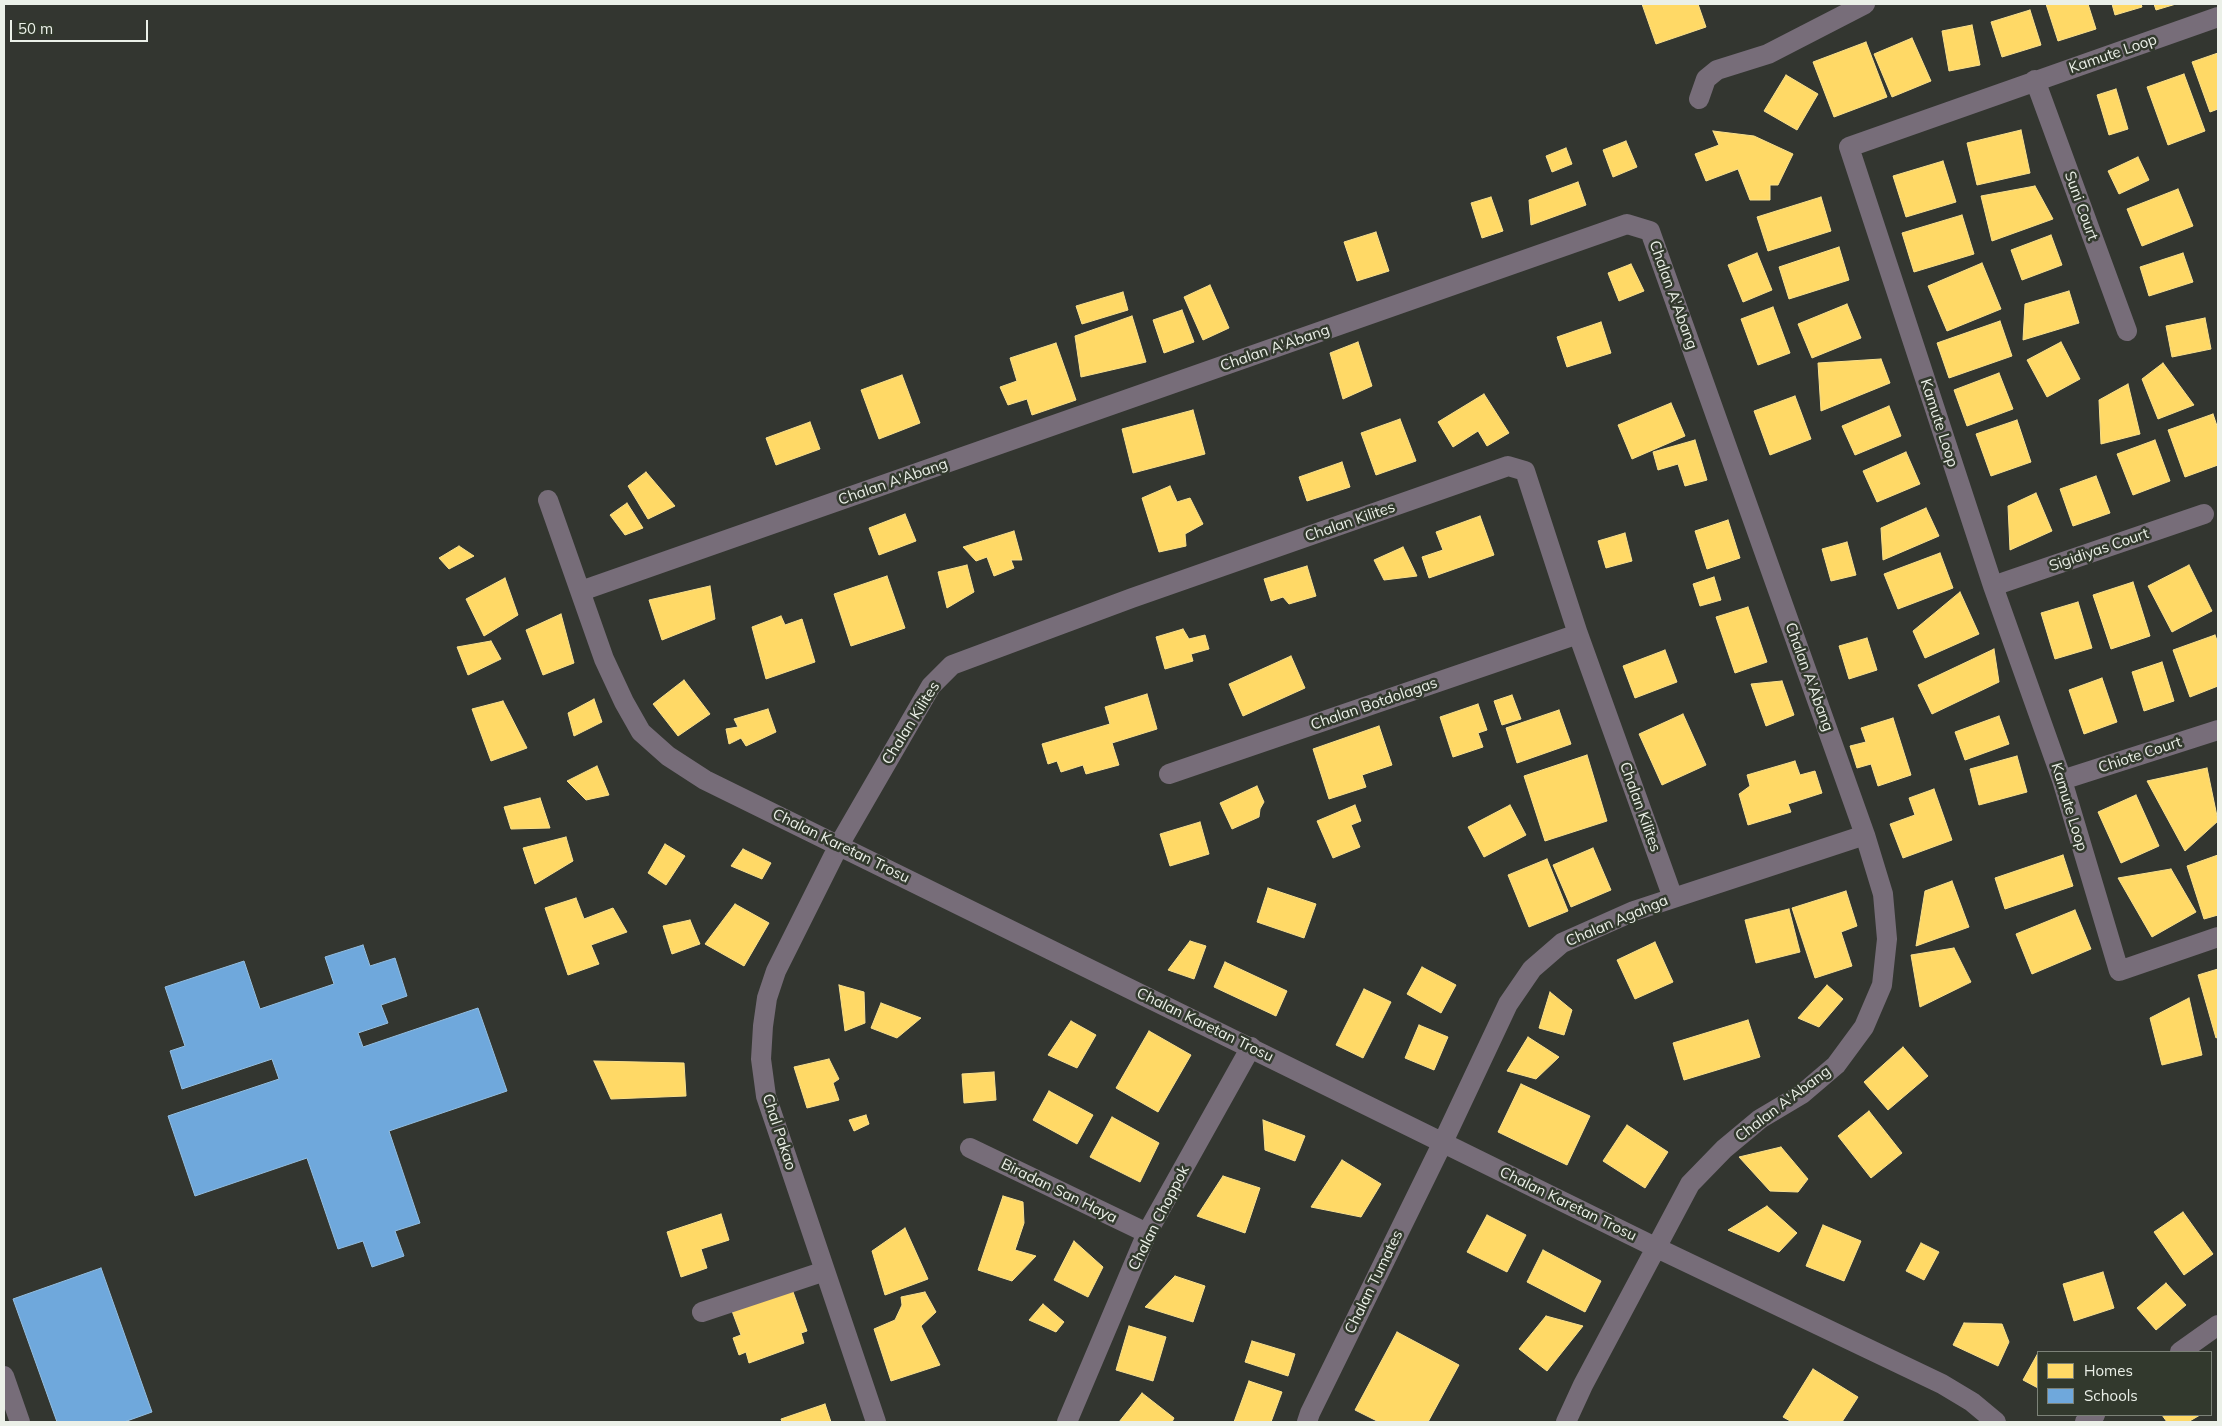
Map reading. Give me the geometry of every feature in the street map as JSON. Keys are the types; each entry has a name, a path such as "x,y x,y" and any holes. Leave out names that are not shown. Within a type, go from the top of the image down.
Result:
{"street":[{"path":"1699,99 1706,79 1717,70 1768,54 1865,4"},
{"name":"Kamute Loop","path":"2218,17 1849,147 1993,586 2062,780 2119,971 2218,937"},
{"name":"Suni Court","path":"2035,80 2127,331"},
{"name":"Chalan A'Abang","path":"582,591 1627,224 1650,231 1865,835 1883,894 1887,938 1882,985 1864,1027 1836,1065 1802,1094 1760,1118 1724,1149 1690,1184 1583,1385 1566,1422"},
{"name":"Chalan Kilites","path":"839,845 930,686 952,665 1132,598 1508,466 1524,471 1578,634 1673,898"},
{"name":"Chalan Karetan Trosu","path":"548,500 582,591 604,659 624,702 642,732 668,756 705,780 1657,1248 1942,1384 1972,1402 1996,1422"},
{"name":"Sigidiyas Court","path":"1993,586 2204,514"},
{"name":"Chalan Botdolagas","path":"1169,774 1578,634"},
{"name":"Chiote Court","path":"2062,780 2218,730"},
{"name":"Chalan Agahga","path":"1443,1142 1508,1004 1532,969 1562,943 1634,911 1865,835"},
{"name":"Chal Pakao","path":"839,845 776,972 767,998 762,1026 761,1059 766,1096 876,1422"},
{"name":"Chalan Choppok","path":"1067,1422 1147,1233 1251,1047"},
{"name":"Chalan Tumates","path":"1307,1422 1314,1404 1443,1142"},
{"name":"Biradan San Haya","path":"970,1148 1147,1233"},
{"path":"702,1312 825,1271"},
{"path":"2181,1351 2218,1325"},
{"path":"4,1376 20,1422"}],"building: Homes":[{"path":"1642,4 1698,4 1706,27 1656,44"},
{"path":"2046,4 2088,4 2096,29 2058,41"},
{"path":"2112,4 2141,4 2142,7 2115,15"},
{"path":"2154,4 2176,4 2156,10"},
{"path":"2030,10 2041,45 2002,57 1991,22"},
{"path":"1972,25 1980,65 1949,71 1942,31"},
{"path":"1912,38 1931,81 1892,97 1874,54"},
{"path":"1866,42 1887,97 1834,117 1813,62"},
{"path":"2218,53 2218,109 2210,112 2192,62"},
{"path":"2184,74 2205,131 2168,145 2147,87"},
{"path":"1786,75 1818,94 1797,130 1764,111"},
{"path":"2116,89 2128,129 2109,135 2097,95"},
{"path":"2021,130 2030,173 1977,185 1967,143"},
{"path":"1713,131 1754,136 1793,154 1778,185 1770,185 1770,200 1750,200 1738,169 1706,181 1695,154 1719,145"},
{"path":"1626,141 1637,167 1613,177 1603,150"},
{"path":"1566,148 1572,164 1552,172 1546,156"},
{"path":"2138,157 2149,180 2119,194 2108,171"},
{"path":"1943,161 1956,202 1906,217 1893,176"},
{"path":"1578,182 1586,205 1531,225 1529,200"},
{"path":"2035,186 2053,219 1992,241 1981,196"},
{"path":"2178,189 2193,226 2142,246 2127,209"},
{"path":"1491,197 1503,231 1482,238 1471,203"},
{"path":"1821,197 1831,231 1768,251 1757,217"},
{"path":"1962,215 1974,254 1914,272 1902,233"},
{"path":"1376,232 1389,271 1357,281 1344,242"},
{"path":"2051,235 2062,265 2022,280 2011,250"},
{"path":"1839,247 1849,280 1789,299 1779,267"},
{"path":"1757,253 1772,290 1743,302 1728,265"},
{"path":"2183,253 2193,282 2149,296 2140,267"},
{"path":"1982,263 2001,309 1947,331 1928,286"},
{"path":"1631,264 1644,291 1619,301 1608,273"},
{"path":"1210,285 1229,328 1203,340 1184,297"},
{"path":"2069,291 2079,323 2023,340 2025,304"},
{"path":"1123,292 1128,310 1082,324 1076,306"},
{"path":"1847,304 1861,338 1812,358 1798,324"},
{"path":"1773,307 1790,353 1758,365 1741,319"},
{"path":"1182,310 1194,342 1164,353 1153,320"},
{"path":"1132,316 1146,362 1081,377 1075,336"},
{"path":"2205,318 2211,349 2172,357 2166,326"},
{"path":"2000,321 2012,356 1949,378 1937,343"},
{"path":"1601,322 1611,353 1567,367 1557,337"},
{"path":"1358,342 1372,386 1343,399 1330,353"},
{"path":"2061,342 2080,379 2047,397 2027,360"},
{"path":"1056,343 1076,400 1032,415 1027,399 1008,405 1000,387 1017,381 1010,358"},
{"path":"1881,359 1890,383 1821,411 1818,363"},
{"path":"2163,363 2194,405 2158,419 2142,379"},
{"path":"1999,373 2013,409 1967,426 1954,390"},
{"path":"902,375 920,423 879,439 861,390"},
{"path":"2128,384 2140,434 2101,444 2099,400"},
{"path":"1484,394 1509,433 1487,446 1478,431 1453,447 1438,422"},
{"path":"1795,396 1811,439 1770,455 1754,411"},
{"path":"1671,403 1685,436 1632,459 1618,425"},
{"path":"1889,406 1901,436 1855,455 1842,426"},
{"path":"1193,410 1205,454 1133,473 1122,429"},
{"path":"2213,414 2218,429 2218,465 2185,477 2168,430"},
{"path":"1400,419 1416,461 1376,475 1361,433"},
{"path":"2017,420 2031,462 1991,476 1976,434"},
{"path":"810,422 820,449 776,465 766,438"},
{"path":"1695,440 1707,480 1685,486 1678,464 1658,470 1653,452"},
{"path":"2155,440 2170,481 2133,495 2117,454"},
{"path":"1906,452 1920,484 1877,502 1863,471"},
{"path":"1342,462 1350,487 1307,501 1299,477"},
{"path":"646,472 675,506 648,519 628,486"},
{"path":"2096,476 2110,513 2073,526 2060,489"},
{"path":"1170,486 1177,502 1190,498 1203,524 1185,534 1186,546 1159,552 1142,498"},
{"path":"2036,493 2052,531 2010,550 2008,506"},
{"path":"627,503 643,528 625,535 610,515"},
{"path":"1926,508 1939,536 1883,560 1881,528"},
{"path":"905,514 916,541 879,555 869,528"},
{"path":"1480,516 1494,555 1429,578 1422,557 1443,550 1436,532"},
{"path":"1728,520 1740,558 1707,569 1695,531"},
{"path":"1014,531 1022,560 1011,560 1014,568 994,576 987,557 976,561 963,547"},
{"path":"1625,533 1632,561 1606,568 1598,541"},
{"path":"1847,542 1856,575 1831,581 1822,549"},
{"path":"459,546 474,556 449,569 439,558"},
{"path":"1403,547 1417,576 1384,580 1374,560"},
{"path":"1940,553 1953,588 1898,609 1884,574"},
{"path":"967,565 974,592 947,608 938,572"},
{"path":"2189,565 2212,611 2172,632 2148,586"},
{"path":"1307,566 1316,596 1289,604 1283,597 1271,601 1264,579"},
{"path":"887,576 905,628 851,646 834,594"},
{"path":"1714,577 1721,600 1700,606 1693,584"},
{"path":"505,578 518,615 484,636 466,599"},
{"path":"2133,582 2150,636 2111,649 2093,595"},
{"path":"710,586 715,619 662,640 649,600"},
{"path":"1960,592 1979,634 1925,658 1913,631"},
{"path":"2078,602 2092,648 2055,659 2041,613"},
{"path":"1748,607 1767,662 1735,673 1716,617"},
{"path":"561,614 574,663 543,675 526,630"},
{"path":"781,616 785,625 802,619 815,662 766,679 752,627"},
{"path":"1183,629 1189,639 1205,635 1209,649 1191,654 1193,661 1165,669 1156,637"},
{"path":"2215,635 2218,643 2218,686 2190,697 2173,650"},
{"path":"1867,638 1877,670 1849,679 1839,646"},
{"path":"491,641 501,659 468,675 457,647"},
{"path":"1994,649 1999,682 1932,714 1918,685"},
{"path":"1665,650 1677,682 1635,698 1623,666"},
{"path":"1291,656 1305,688 1243,716 1229,684"},
{"path":"2162,662 2174,701 2144,711 2132,672"},
{"path":"2102,678 2117,722 2084,734 2069,690"},
{"path":"684,680 710,714 678,736 653,704"},
{"path":"1782,681 1794,715 1766,726 1751,684"},
{"path":"1147,694 1157,729 1112,743 1119,765 1086,774 1083,765 1061,772 1057,761 1048,764 1042,744 1110,724 1105,707"},
{"path":"1512,695 1521,719 1502,725 1494,701"},
{"path":"594,699 602,722 574,736 568,713"},
{"path":"503,701 527,748 491,761 472,709"},
{"path":"1478,704 1487,730 1478,733 1483,747 1453,757 1440,717"},
{"path":"768,709 776,732 746,746 741,738 729,744 726,729 738,727 734,719"},
{"path":"1559,710 1571,744 1517,763 1506,728"},
{"path":"1683,714 1706,765 1662,785 1639,734"},
{"path":"1999,716 2009,744 1965,760 1955,732"},
{"path":"1893,718 1911,775 1878,786 1871,764 1857,768 1850,746 1866,742 1861,728"},
{"path":"1379,726 1392,765 1362,775 1366,787 1329,799 1313,749"},
{"path":"1587,755 1607,821 1545,841 1524,776"},
{"path":"2017,756 2027,792 1979,805 1970,769"},
{"path":"1795,761 1800,775 1815,771 1822,793 1788,804 1791,812 1748,825 1739,794 1750,786 1747,775"},
{"path":"597,766 609,795 586,800 567,781"},
{"path":"2207,768 2218,821 2185,851 2147,781"},
{"path":"1257,786 1264,802 1260,809 1259,817 1232,829 1220,803"},
{"path":"1934,789 1952,840 1903,858 1890,824 1915,815 1909,798"},
{"path":"2136,795 2159,846 2121,863 2098,812"},
{"path":"540,798 550,828 511,829 504,807"},
{"path":"1355,805 1361,821 1351,825 1360,847 1333,858 1317,821"},
{"path":"1510,805 1526,835 1484,857 1468,827"},
{"path":"1200,822 1209,854 1170,866 1160,834"},
{"path":"566,837 573,861 535,884 523,848"},
{"path":"665,844 685,856 666,885 648,873"},
{"path":"1593,848 1611,890 1571,907 1553,865"},
{"path":"743,849 771,863 762,879 731,866"},
{"path":"2063,855 2073,886 2005,909 1995,878"},
{"path":"2218,855 2218,915 2204,919 2187,866"},
{"path":"1547,859 1568,911 1529,927 1508,875"},
{"path":"2171,869 2196,912 2152,937 2118,878"},
{"path":"1952,881 1969,927 1916,946 1925,891"},
{"path":"1268,888 1316,904 1304,938 1257,922"},
{"path":"1846,891 1857,926 1841,932 1852,966 1815,978 1792,908"},
{"path":"576,898 584,919 613,908 627,932 591,945 599,964 568,975 545,908"},
{"path":"735,904 769,923 744,966 705,944"},
{"path":"1789,909 1800,952 1756,963 1745,920"},
{"path":"2075,910 2091,949 2032,974 2016,934"},
{"path":"690,920 700,944 672,954 663,926"},
{"path":"1190,941 1206,946 1194,979 1168,970"},
{"path":"1655,942 1673,982 1635,999 1617,960"},
{"path":"1954,948 1971,982 1920,1007 1911,955"},
{"path":"1225,962 1287,991 1276,1016 1214,987"},
{"path":"1422,967 1456,985 1441,1013 1407,994"},
{"path":"2218,969 2218,1037 2216,1038 2198,975"},
{"path":"839,985 864,992 865,1023 845,1031"},
{"path":"1827,985 1843,999 1819,1027 1798,1018"},
{"path":"1364,989 1391,1002 1363,1058 1336,1045"},
{"path":"1550,992 1572,1010 1564,1035 1539,1028"},
{"path":"2189,998 2202,1055 2162,1065 2150,1018"},
{"path":"881,1003 921,1018 897,1038 871,1028"},
{"path":"1748,1020 1760,1057 1684,1080 1673,1043"},
{"path":"1071,1021 1096,1035 1077,1068 1048,1055"},
{"path":"1419,1025 1448,1037 1434,1070 1405,1058"},
{"path":"1149,1031 1191,1055 1158,1112 1116,1088"},
{"path":"1528,1037 1559,1057 1536,1079 1507,1071"},
{"path":"1903,1047 1928,1076 1888,1110 1864,1082"},
{"path":"829,1059 839,1079 833,1083 839,1100 807,1108 794,1067"},
{"path":"594,1061 684,1063 686,1096 611,1099"},
{"path":"994,1072 996,1100 964,1103 962,1074"},
{"path":"1521,1084 1590,1116 1567,1165 1498,1132"},
{"path":"1049,1091 1093,1115 1077,1144 1033,1120"},
{"path":"1869,1111 1902,1153 1871,1178 1838,1136"},
{"path":"866,1115 869,1124 854,1131 849,1120"},
{"path":"1112,1117 1159,1143 1140,1182 1090,1157"},
{"path":"1263,1120 1305,1136 1295,1161 1265,1150"},
{"path":"1627,1125 1668,1152 1645,1188 1603,1161"},
{"path":"1781,1147 1808,1179 1798,1192 1770,1191 1739,1157"},
{"path":"1342,1160 1381,1184 1361,1217 1311,1207"},
{"path":"1223,1176 1260,1188 1245,1233 1197,1216"},
{"path":"1003,1196 1023,1202 1024,1223 1015,1250 1036,1256 1012,1281 978,1270"},
{"path":"1767,1206 1797,1233 1779,1252 1728,1230"},
{"path":"2183,1212 2213,1254 2184,1275 2154,1232"},
{"path":"721,1214 729,1240 701,1249 707,1268 681,1277 667,1232"},
{"path":"1487,1215 1526,1235 1507,1272 1467,1252"},
{"path":"1823,1225 1861,1241 1844,1281 1806,1266"},
{"path":"905,1228 928,1279 885,1295 872,1251"},
{"path":"1074,1241 1103,1267 1088,1297 1054,1280"},
{"path":"1921,1243 1939,1252 1924,1280 1906,1271"},
{"path":"1543,1250 1601,1281 1585,1312 1527,1282"},
{"path":"2103,1272 2114,1308 2074,1321 2063,1284"},
{"path":"1175,1276 1205,1286 1193,1322 1145,1307"},
{"path":"2166,1283 2186,1305 2156,1330 2137,1308"},
{"path":"792,1289 807,1331 801,1333 804,1343 749,1363 746,1352 739,1355 733,1338 741,1335 732,1311"},
{"path":"925,1292 936,1312 921,1326 940,1365 891,1381 874,1329 895,1320 902,1305 901,1297"},
{"path":"1043,1304 1064,1322 1056,1332 1029,1320"},
{"path":"1546,1316 1583,1326 1547,1371 1519,1349"},
{"path":"1964,1323 2002,1324 2009,1342 1998,1366 1953,1345"},
{"path":"1129,1326 1166,1337 1153,1381 1116,1370"},
{"path":"1397,1332 1459,1365 1428,1422 1379,1422 1355,1410"},
{"path":"1252,1341 1295,1354 1288,1376 1245,1362"},
{"path":"2037,1355 2037,1387 2023,1380"},
{"path":"1813,1369 1858,1397 1842,1422 1792,1422 1783,1417"},
{"path":"1249,1381 1282,1392 1271,1422 1234,1422"},
{"path":"1142,1393 1174,1418 1172,1422 1119,1422"},
{"path":"825,1404 831,1422 782,1422 781,1419"},
{"path":"2163,1416 2198,1416 2188,1422 2167,1422"}],"building: Schools":[{"path":"363,945 370,966 395,958 407,996 381,1005 388,1023 358,1033 363,1047 478,1008 507,1091 389,1131 420,1223 395,1231 404,1256 372,1267 363,1241 338,1249 307,1158 195,1196 168,1116 279,1079 272,1059 182,1089 170,1051 185,1046 165,987 244,961 260,1009 334,984 325,957"},
{"path":"101,1268 152,1412 124,1422 57,1422 13,1299"}]}
